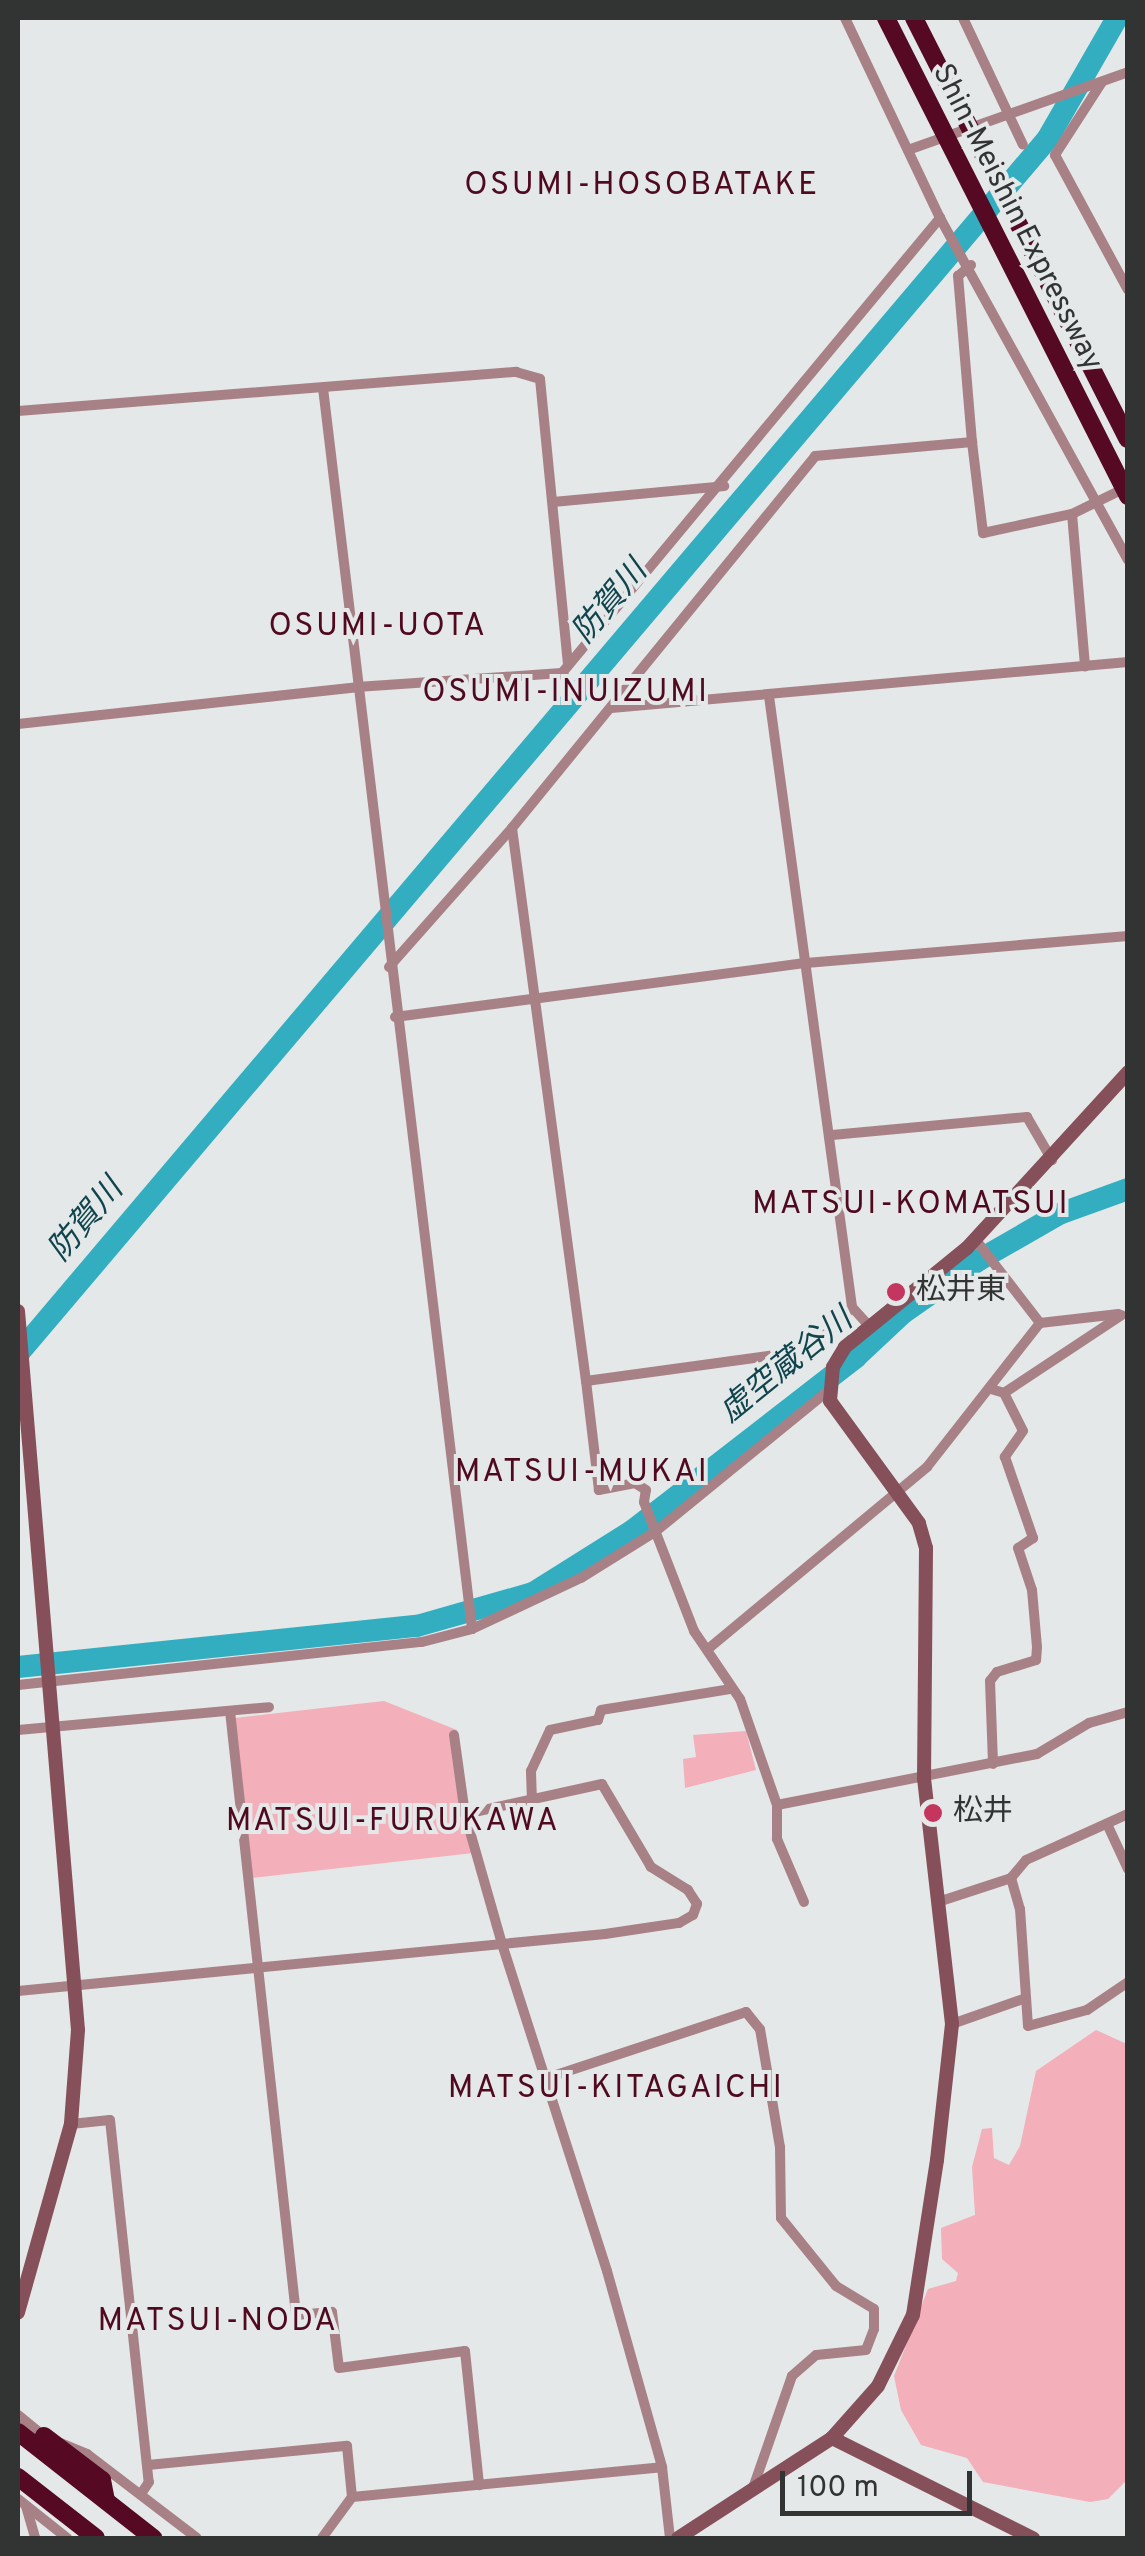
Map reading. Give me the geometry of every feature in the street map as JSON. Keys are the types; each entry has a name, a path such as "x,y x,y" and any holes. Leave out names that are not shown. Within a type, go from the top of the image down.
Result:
{"highway":[{"name":"Shin-Meishin Expressway","path":"886,18 1128,496"},
{"name":"Shin-Meishin Expressway","path":"914,18 1128,439"},
{"path":"18,2432 153,2538"},
{"path":"44,2436 102,2480 101,2498"},
{"path":"18,2445 137,2538"},
{"path":"18,2477 96,2538"},
{"path":"20,2498 72,2536"}],"street":[{"path":"845,18 940,218 971,264 1128,560"},
{"path":"963,18 1023,146"},
{"path":"908,150 1128,72"},
{"path":"1099,83 1055,155 1128,290"},
{"path":"18,724 357,687 566,673 724,486 940,218"},
{"path":"971,264 958,276 983,533 1072,514 1128,486"},
{"path":"18,411 516,372 540,379 566,673"},
{"path":"322,388 381,904 472,1629"},
{"path":"389,967 512,828 816,456 972,442"},
{"path":"553,502 724,486"},
{"path":"1072,514 1085,666"},
{"path":"611,708 1128,662"},
{"path":"770,696 832,1135 852,1307 870,1327"},
{"path":"512,828 600,1490 643,1485 655,1532 708,1649 731,1688 778,1805 778,1839 804,1902"},
{"path":"395,1017 806,963 1128,936"},
{"path":"678,2538 832,2438 878,2386 913,2314 952,2024 941,1901 924,1779 926,1548 920,1523 841,1420 830,1387 833,1367 870,1327 975,1239 1052,1161 1128,1072"},
{"path":"832,1135 1027,1117 1052,1161"},
{"path":"975,1239 1040,1324"},
{"path":"586,1381 811,1350 852,1307"},
{"path":"18,1314 76,1984 71,2124 18,2313"},
{"path":"708,1649 898,1492 950,1443 1040,1324 1125,1317"},
{"path":"1004,1393 1125,1317"},
{"path":"18,1685 422,1642 472,1629 581,1578 655,1532 830,1387"},
{"path":"991,1389 1004,1393 1023,1432 1005,1457 1032,1538 1018,1548 1032,1590 1036,1660 997,1672 990,1680 993,1764"},
{"path":"532,1801 531,1771 550,1730 598,1720 602,1710 731,1688"},
{"path":"18,1730 269,1707"},
{"path":"230,1711 296,2315 332,2312 340,2368 465,2352 479,2484"},
{"path":"778,1805 1037,1754 1089,1723 1128,1712"},
{"path":"454,1735 466,1814 502,1944 662,2467 670,2538"},
{"path":"18,1990 258,1971 679,1923 697,1904 688,1890 651,1867 602,1784 466,1814"},
{"path":"941,1901 1011,1878 1026,1860 1128,1814"},
{"path":"1107,1824 1128,1869"},
{"path":"1011,1878 1028,2026 1087,2010 1128,1982"},
{"path":"952,2024 1026,1998"},
{"path":"544,2079 746,2012 760,2029 780,2147 781,2218 836,2286 874,2309 874,2329 866,2350 816,2355 792,2376 752,2490"},
{"path":"71,2124 110,2120 150,2482 141,2494"},
{"path":"18,2415 44,2436 87,2454 197,2538"},
{"path":"832,2438 1033,2538"},
{"path":"148,2466 347,2446 352,2497 322,2538"},
{"path":"352,2497 662,2467"},
{"path":"20,2498 35,2538"}],"shaded area":[{"path":"384,1701 457,1730 473,1853 252,1878 235,1718"},
{"path":"746,1731 756,1770 685,1788 683,1759 696,1757 693,1735"},
{"path":"1096,2030 1127,2044 1127,2480 1108,2499 1090,2502 983,2482 967,2458 921,2445 901,2410 894,2376 928,2289 956,2281 958,2273 942,2259 941,2228 975,2215 972,2167 982,2129 992,2128 994,2158 1009,2165 1020,2146 1036,2071"}],"waterway":[{"name":"防賀川","path":"18,1354 1048,138 1117,18"},
{"name":"虚空蔵谷川","path":"18,1667 417,1626 533,1593 632,1531 856,1357 903,1313 979,1260 1059,1214 1128,1189"}],"place":[{"name":"松井東","path":"896,1292"},
{"name":"松井","path":"933,1813"}],"district":[{"name":"OSUMI-HOSOBATAKE","path":"642,186"},
{"name":"OSUMI-UOTA","path":"378,627"},
{"name":"OSUMI-INUIZUMI","path":"566,693"},
{"name":"MATSUI-KOMATSUI","path":"911,1205"},
{"name":"MATSUI-MUKAI","path":"582,1473"},
{"name":"MATSUI-FURUKAWA","path":"393,1822"},
{"name":"MATSUI-KITAGAICHI","path":"616,2089"},
{"name":"MATSUI-NODA","path":"218,2322"}]}
